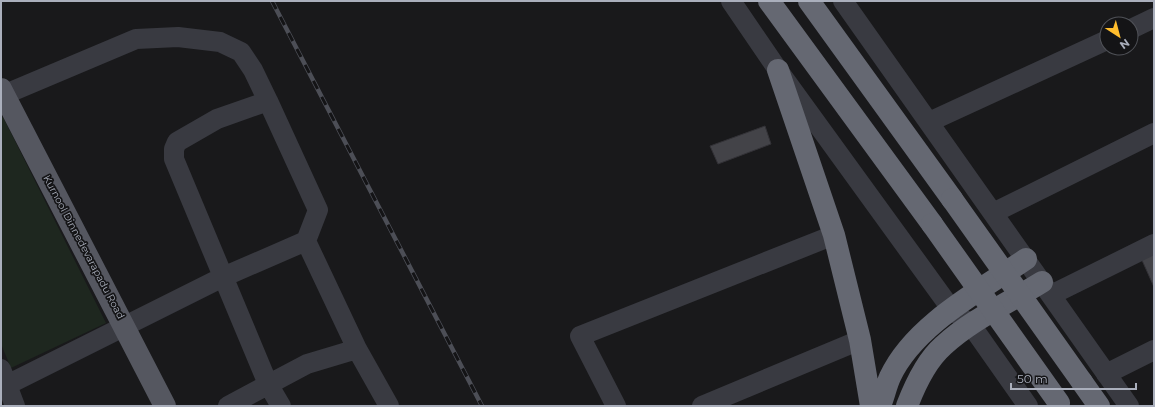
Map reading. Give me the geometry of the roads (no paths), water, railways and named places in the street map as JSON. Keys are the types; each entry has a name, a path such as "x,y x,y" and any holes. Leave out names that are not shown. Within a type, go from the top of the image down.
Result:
{"highway":[{"path":"769,1 932,224 1060,404"},
{"path":"809,1 1099,406"},
{"path":"778,70 834,234 860,340 871,406"},
{"path":"880,406 890,377 904,354 926,331 952,310 1026,259"},
{"path":"907,406 916,381 942,346 971,325 1047,289"}],"main road":[{"name":"Kurnool Dinnedevarapadu Road","path":"2,93 165,406"}],"street":[{"path":"731,1 778,70 952,310 971,325 1028,406"},
{"path":"843,1 1129,406"},
{"path":"1139,25 1154,18"},
{"path":"2,93 136,39 178,37 220,42 241,52 253,70 318,210 306,241 223,277 3,381 15,406"},
{"path":"929,122 1099,44"},
{"path":"268,101 217,119 177,142 174,149 174,159 268,384 281,406"},
{"path":"993,213 1154,133"},
{"path":"616,406 580,336 834,234"},
{"path":"306,241 357,349 389,406"},
{"path":"1047,289 1154,244"},
{"path":"702,406 860,340"},
{"path":"228,406 307,364 357,349"},
{"path":"1106,374 1154,350"}],"railway":[{"path":"272,1 482,406"}]}
